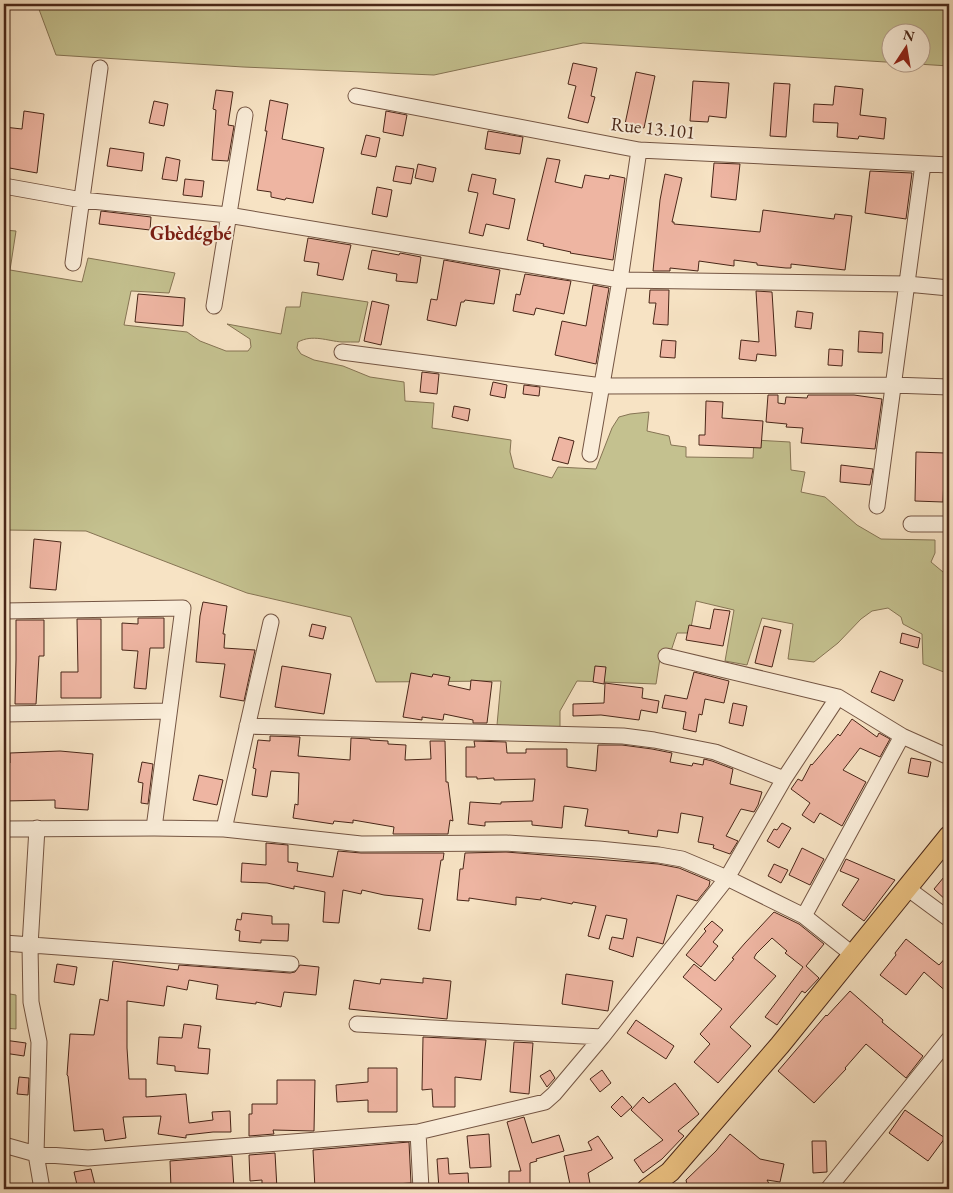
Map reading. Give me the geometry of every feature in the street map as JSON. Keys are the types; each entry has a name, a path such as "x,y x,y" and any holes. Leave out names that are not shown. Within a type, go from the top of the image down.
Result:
{"main road":[{"path":"647,1189 670,1172 780,1045 949,836"}],"street":[{"path":"73,263 100,68"},
{"name":"Rue 13.101","path":"356,96 639,150 949,165"},
{"path":"214,306 245,115"},
{"path":"590,454 620,280 639,150"},
{"path":"877,506 924,164"},
{"path":"4,186 82,200 228,215 620,280 907,284 949,288"},
{"path":"342,352 602,386 893,385 949,387"},
{"path":"911,524 949,524"},
{"path":"4,611 183,608 154,828"},
{"path":"224,830 271,622"},
{"path":"666,656 838,698 902,736 949,757"},
{"path":"4,1145 36,1154 88,1158 418,1132 545,1102 602,1037 727,878 784,779 838,698"},
{"path":"4,714 169,711"},
{"path":"247,726 623,736 715,752 784,779"},
{"path":"804,916 902,736"},
{"path":"4,828 224,830 362,844 506,843 599,848 659,855 682,859 727,878 804,916 852,954"},
{"path":"37,828 30,946 31,1002 39,1042 36,1154 42,1189"},
{"path":"907,888 949,919"},
{"path":"4,943 291,964"},
{"path":"357,1024 602,1037"},
{"path":"828,1189 949,1039"},
{"path":"418,1132 421,1189"}],"shaded area":[{"path":"37,4 949,4 949,66 930,65 930,22 880,22 880,62 583,43 434,75 243,67 56,55"},
{"path":"4,230 16,231 10,270 82,282 88,258 175,273 169,293 131,291 124,325 187,332 200,341 226,351 248,351 251,347 250,339 227,324 281,334 286,307 300,307 302,292 368,302 359,342 309,338 298,342 297,348 301,354 314,360 343,366 370,377 404,382 405,401 434,403 432,428 511,440 510,452 514,468 552,478 558,467 596,469 612,428 619,417 649,412 647,431 669,436 671,445 686,447 686,457 753,458 754,440 790,442 791,470 805,472 801,492 825,497 857,525 881,539 935,540 935,553 931,562 949,577 949,674 923,664 922,634 903,624 901,617 888,608 872,611 861,619 838,643 814,662 788,659 793,624 762,618 747,665 725,661 734,610 696,601 690,633 677,633 671,651 661,652 656,684 577,681 560,711 560,732 497,725 501,681 376,682 351,617 247,593 86,531 4,530"},
{"path":"4,993 16,995 16,1029 4,1028"}],"building":[{"path":"573,63 597,68 591,96 595,97 588,123 568,118 576,86 568,84"},
{"path":"636,72 655,76 644,128 625,124"},
{"path":"693,81 729,83 726,118 709,116 708,122 690,121"},
{"path":"774,83 790,84 786,137 770,136"},
{"path":"835,86 863,89 860,115 886,118 884,139 859,136 858,139 837,137 838,123 813,122 814,104 833,105"},
{"path":"216,90 233,92 228,125 234,126 228,161 212,160 216,110 213,109"},
{"path":"270,100 288,104 282,139 324,148 313,203 271,197 271,192 257,190"},
{"path":"154,101 168,104 164,126 149,123"},
{"path":"24,111 44,114 37,173 4,167 4,127 22,129"},
{"path":"386,111 407,115 403,136 383,132"},
{"path":"488,131 523,137 520,154 485,149"},
{"path":"366,135 380,138 376,157 361,154"},
{"path":"110,148 144,153 142,171 107,166"},
{"path":"166,157 180,160 177,181 162,179"},
{"path":"547,158 560,160 555,182 582,188 585,175 609,179 610,175 625,178 613,260 570,253 527,240"},
{"path":"714,163 740,164 736,200 711,197"},
{"path":"418,164 436,168 433,182 415,178"},
{"path":"396,166 414,169 411,184 393,181"},
{"path":"870,171 912,173 906,219 865,213"},
{"path":"472,174 496,179 493,194 515,199 509,229 486,224 483,236 469,233 478,193 468,191"},
{"path":"665,174 682,178 672,222 674,224 760,232 763,210 834,219 835,214 852,216 845,270 791,264 791,268 786,268 734,260 734,266 699,261 698,271 670,268 670,271 653,271 660,200"},
{"path":"185,179 204,181 202,197 183,195"},
{"path":"377,187 392,190 387,217 372,214"},
{"path":"101,211 151,217 150,230 99,224"},
{"path":"308,238 351,245 343,280 317,275 319,263 304,261"},
{"path":"372,250 421,257 417,283 396,281 397,274 368,269"},
{"path":"444,260 500,270 494,304 465,300 461,302 456,326 427,320 431,299 437,300"},
{"path":"525,274 571,281 564,314 536,308 534,315 513,311 516,294 520,295"},
{"path":"593,285 609,288 596,364 555,355 562,321 586,326"},
{"path":"650,290 669,290 668,325 653,324 656,303 649,303"},
{"path":"756,291 772,292 776,356 757,354 756,361 739,359 741,340 759,342"},
{"path":"138,294 185,298 183,326 135,322"},
{"path":"372,301 389,305 381,345 364,341"},
{"path":"797,311 813,313 811,329 795,327"},
{"path":"859,331 883,333 882,353 858,352"},
{"path":"662,340 676,341 675,358 660,357"},
{"path":"829,349 843,350 842,366 828,365"},
{"path":"422,372 439,374 437,394 420,392"},
{"path":"493,382 507,385 505,398 490,395"},
{"path":"524,385 540,387 539,396 523,394"},
{"path":"768,395 778,395 778,403 785,404 786,397 807,398 808,395 854,395 882,399 875,449 801,443 803,428 786,427 787,424 766,422"},
{"path":"706,401 723,402 722,418 763,421 761,448 699,445 699,435 705,435"},
{"path":"454,406 470,409 468,421 452,417"},
{"path":"559,437 574,441 568,464 552,460"},
{"path":"916,452 945,453 943,502 915,501"},
{"path":"841,465 873,469 870,485 840,482"},
{"path":"34,539 61,542 56,590 30,588"},
{"path":"203,602 227,606 223,634 225,634 224,648 255,650 244,701 220,697 225,664 196,662"},
{"path":"714,609 730,611 723,646 686,640 689,625 710,629"},
{"path":"138,618 164,618 164,648 150,648 146,689 134,688 138,651 122,650 122,623 138,624"},
{"path":"77,619 101,619 101,698 61,698 61,672 78,672"},
{"path":"16,620 44,620 44,656 39,656 36,704 15,704"},
{"path":"312,624 326,627 323,639 309,636"},
{"path":"764,626 781,630 772,667 755,663"},
{"path":"902,633 920,638 918,648 900,643"},
{"path":"282,666 331,674 324,714 275,707"},
{"path":"595,666 606,667 604,684 593,682"},
{"path":"880,671 903,680 894,701 871,692"},
{"path":"694,672 729,681 724,703 705,699 702,715 699,714 696,732 683,729 686,712 662,708 665,695 687,699"},
{"path":"411,673 432,677 433,674 450,677 448,685 470,690 471,680 492,682 487,723 473,723 473,720 444,714 443,720 422,717 422,720 403,717"},
{"path":"605,683 643,688 642,698 659,701 657,713 641,710 639,720 601,715 573,716 573,704 604,703"},
{"path":"733,703 747,706 743,726 729,723"},
{"path":"852,719 877,737 879,733 890,739 880,757 860,748 843,770 866,782 842,826 820,813 814,823 802,815 810,803 791,789 798,779 802,781 811,764 838,734 840,736"},
{"path":"270,736 300,737 298,756 350,760 351,738 388,741 388,744 406,745 405,760 431,759 430,741 445,741 446,782 448,782 453,821 450,820 448,834 393,834 394,827 353,820 353,823 334,821 333,824 293,818 295,804 298,805 299,773 271,771 267,797 252,795 256,769 253,768 258,740 270,741"},
{"path":"474,741 506,742 507,753 526,753 526,749 567,749 567,767 596,771 598,745 622,745 652,749 672,753 670,762 692,766 693,763 703,765 704,759 733,769 730,784 762,792 754,812 741,809 726,836 738,841 730,854 713,848 714,845 698,842 703,817 681,813 678,833 658,830 657,837 628,833 629,831 585,826 588,809 564,806 562,828 532,825 532,821 485,822 485,826 468,824 470,802 501,804 501,802 533,801 535,779 494,780 494,778 477,779 477,777 466,777 466,747 475,747"},
{"path":"60,751 93,754 88,810 55,808 55,800 4,801 4,762 10,763 10,753"},
{"path":"911,758 931,762 928,777 908,773"},
{"path":"142,762 153,764 148,804 141,803 143,783 138,782"},
{"path":"199,775 223,780 217,805 193,800"},
{"path":"782,823 791,828 779,848 767,841 774,829 777,830"},
{"path":"266,843 288,845 288,862 298,863 297,871 333,877 338,851 361,853 444,853 443,860 441,860 430,931 418,929 423,899 384,895 362,890 361,894 343,890 339,923 323,922 325,892 294,886 294,889 267,883 241,882 242,863 266,865"},
{"path":"802,848 824,859 810,885 789,875"},
{"path":"506,852 658,864 679,868 710,881 709,886 697,901 677,895 663,944 637,937 633,957 609,949 612,937 623,939 627,919 606,915 599,939 588,936 596,906 541,898 541,900 516,897 516,905 469,898 469,901 457,900 460,869 463,869 465,853"},
{"path":"846,859 895,880 864,921 842,905 859,879 840,871"},
{"path":"774,864 788,870 781,883 768,876"},
{"path":"949,871 949,903 934,889"},
{"path":"774,912 799,924 824,944 806,966 819,978 805,993 802,991 777,1025 765,1017 803,967 785,953 787,951 772,938 756,954 754,958 776,976 730,1027 751,1046 718,1083 694,1062 710,1044 700,1034 722,1009 683,977 694,964 715,981 734,959 732,958"},
{"path":"242,913 272,916 272,924 289,924 288,941 261,940 261,943 239,941 240,931 235,930 237,919 241,920"},
{"path":"712,921 723,930 713,942 718,946 701,967 686,955"},
{"path":"906,939 939,965 949,954 949,994 924,972 906,995 880,975"},
{"path":"113,961 178,970 179,965 290,973 295,972 300,965 319,967 316,995 284,992 281,1007 256,1002 256,1004 216,999 218,985 189,980 187,990 167,986 164,1006 127,1001 129,1079 146,1079 146,1097 186,1094 189,1123 213,1120 212,1112 230,1111 231,1132 186,1135 186,1138 158,1134 161,1116 123,1117 126,1138 105,1141 103,1129 74,1131 67,1075 70,1034 94,1035 100,999 108,1001"},
{"path":"57,964 77,967 74,985 54,982"},
{"path":"566,974 613,981 608,1011 562,1004"},
{"path":"423,978 451,981 447,1019 349,1009 354,980 380,984 381,979 423,983"},
{"path":"850,991 883,1020 882,1022 923,1056 906,1078 866,1044 846,1069 814,1103 778,1071 826,1015"},
{"path":"636,1020 674,1046 666,1059 627,1033"},
{"path":"184,1024 201,1026 198,1048 210,1049 208,1074 175,1071 175,1066 157,1064 159,1037 182,1038"},
{"path":"423,1037 486,1040 481,1080 455,1077 455,1107 433,1107 432,1089 422,1090"},
{"path":"4,1040 26,1043 24,1056 4,1053"},
{"path":"514,1042 533,1043 529,1094 510,1092"},
{"path":"368,1068 397,1068 397,1112 368,1112 368,1100 337,1102 336,1085 368,1082"},
{"path":"550,1070 555,1078 547,1087 540,1076"},
{"path":"602,1070 611,1083 600,1092 590,1079"},
{"path":"19,1077 29,1078 28,1095 17,1094"},
{"path":"277,1080 315,1080 314,1131 273,1130 274,1134 249,1136 249,1114 252,1114 252,1104 277,1104"},
{"path":"675,1083 699,1114 678,1131 684,1136 662,1159 643,1173 634,1160 663,1140 631,1110 643,1097 649,1103"},
{"path":"622,1096 632,1107 621,1117 611,1107"},
{"path":"905,1110 945,1138 928,1161 889,1133"},
{"path":"524,1117 532,1143 559,1135 564,1151 536,1159 537,1161 530,1163 530,1189 509,1189 509,1171 521,1171 507,1122"},
{"path":"489,1134 491,1167 470,1168 467,1136"},
{"path":"730,1134 760,1159 784,1164 780,1182 767,1180 772,1189 688,1189 686,1180 716,1151"},
{"path":"598,1136 613,1158 588,1173 591,1189 571,1189 564,1156 592,1150 588,1142"},
{"path":"812,1141 826,1141 827,1172 813,1173"},
{"path":"409,1142 411,1183 379,1185 379,1189 315,1189 313,1150"},
{"path":"275,1153 277,1189 262,1189 262,1180 250,1181 249,1155"},
{"path":"232,1156 234,1189 171,1188 170,1161"},
{"path":"448,1158 449,1174 468,1173 469,1189 439,1189 437,1159"},
{"path":"91,1169 96,1189 78,1189 74,1172"}],"district":[{"name":"Gbèdégbé","path":"191,233"}]}
